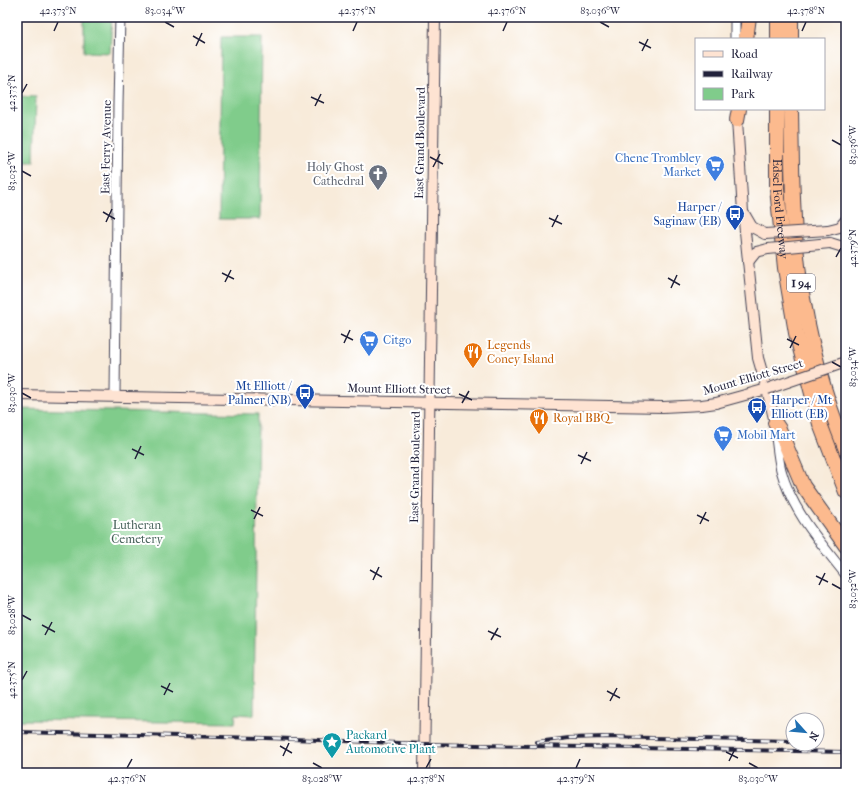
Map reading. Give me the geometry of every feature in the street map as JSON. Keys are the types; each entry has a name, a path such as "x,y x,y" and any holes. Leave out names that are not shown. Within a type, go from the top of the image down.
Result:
{"highway":[{"path":"746,38 749,17"},
{"path":"778,17 778,38"},
{"path":"791,38 792,17"},
{"name":"Edsel Ford Freeway","path":"777,110 777,188 785,268 796,333 820,424 846,492"},
{"name":"Edsel Ford Freeway","path":"791,110 792,192 799,273 812,340 829,406 846,450"},
{"path":"775,423 779,429 803,486 846,546"}],"main road":[{"name":"East Grand Boulevard","path":"424,773 435,17"},
{"path":"738,113 743,211 752,308 758,358 775,423"},
{"path":"743,211 752,227 765,234 828,230 840,227 846,220"},
{"path":"748,262 756,252 768,249 830,243 846,248"},
{"name":"Mount Elliott Street","path":"17,395 664,407 716,403 767,389 846,362"}],"street":[{"name":"East Ferry Avenue","path":"115,396 120,17"},
{"path":"735,17 735,38"},
{"path":"775,423 780,469 789,494 802,518 846,575"}],"green space":[{"path":"81,17 112,17 110,53 84,52 84,19"},
{"path":"221,37 262,37 260,219 219,219"},
{"path":"17,96 36,97 34,162 17,162"},
{"name":"Lutheran Cemetery","path":"17,409 258,414 254,715 236,714 235,723 17,720"}],"railway":[{"path":"17,732 265,738 425,744 846,752"},
{"path":"537,742 569,738 606,737 785,741"}],"place":[{"name":"Chene Trombley Market","path":"715,182"},
{"name":"Holy Ghost Cathedral","path":"378,191"},
{"name":"Harper / Saginaw (EB)","path":"735,231"},
{"name":"Citgo","path":"369,357"},
{"name":"Legends Coney Island","path":"473,369"},
{"name":"Mt Elliott / Palmer (NB)","path":"305,410"},
{"name":"Harper / Mt Elliott (EB)","path":"757,424"},
{"name":"Royal BBQ","path":"539,435"},
{"name":"Mobil Mart","path":"723,452"},
{"name":"Packard Automotive Plant","path":"332,759"}]}
